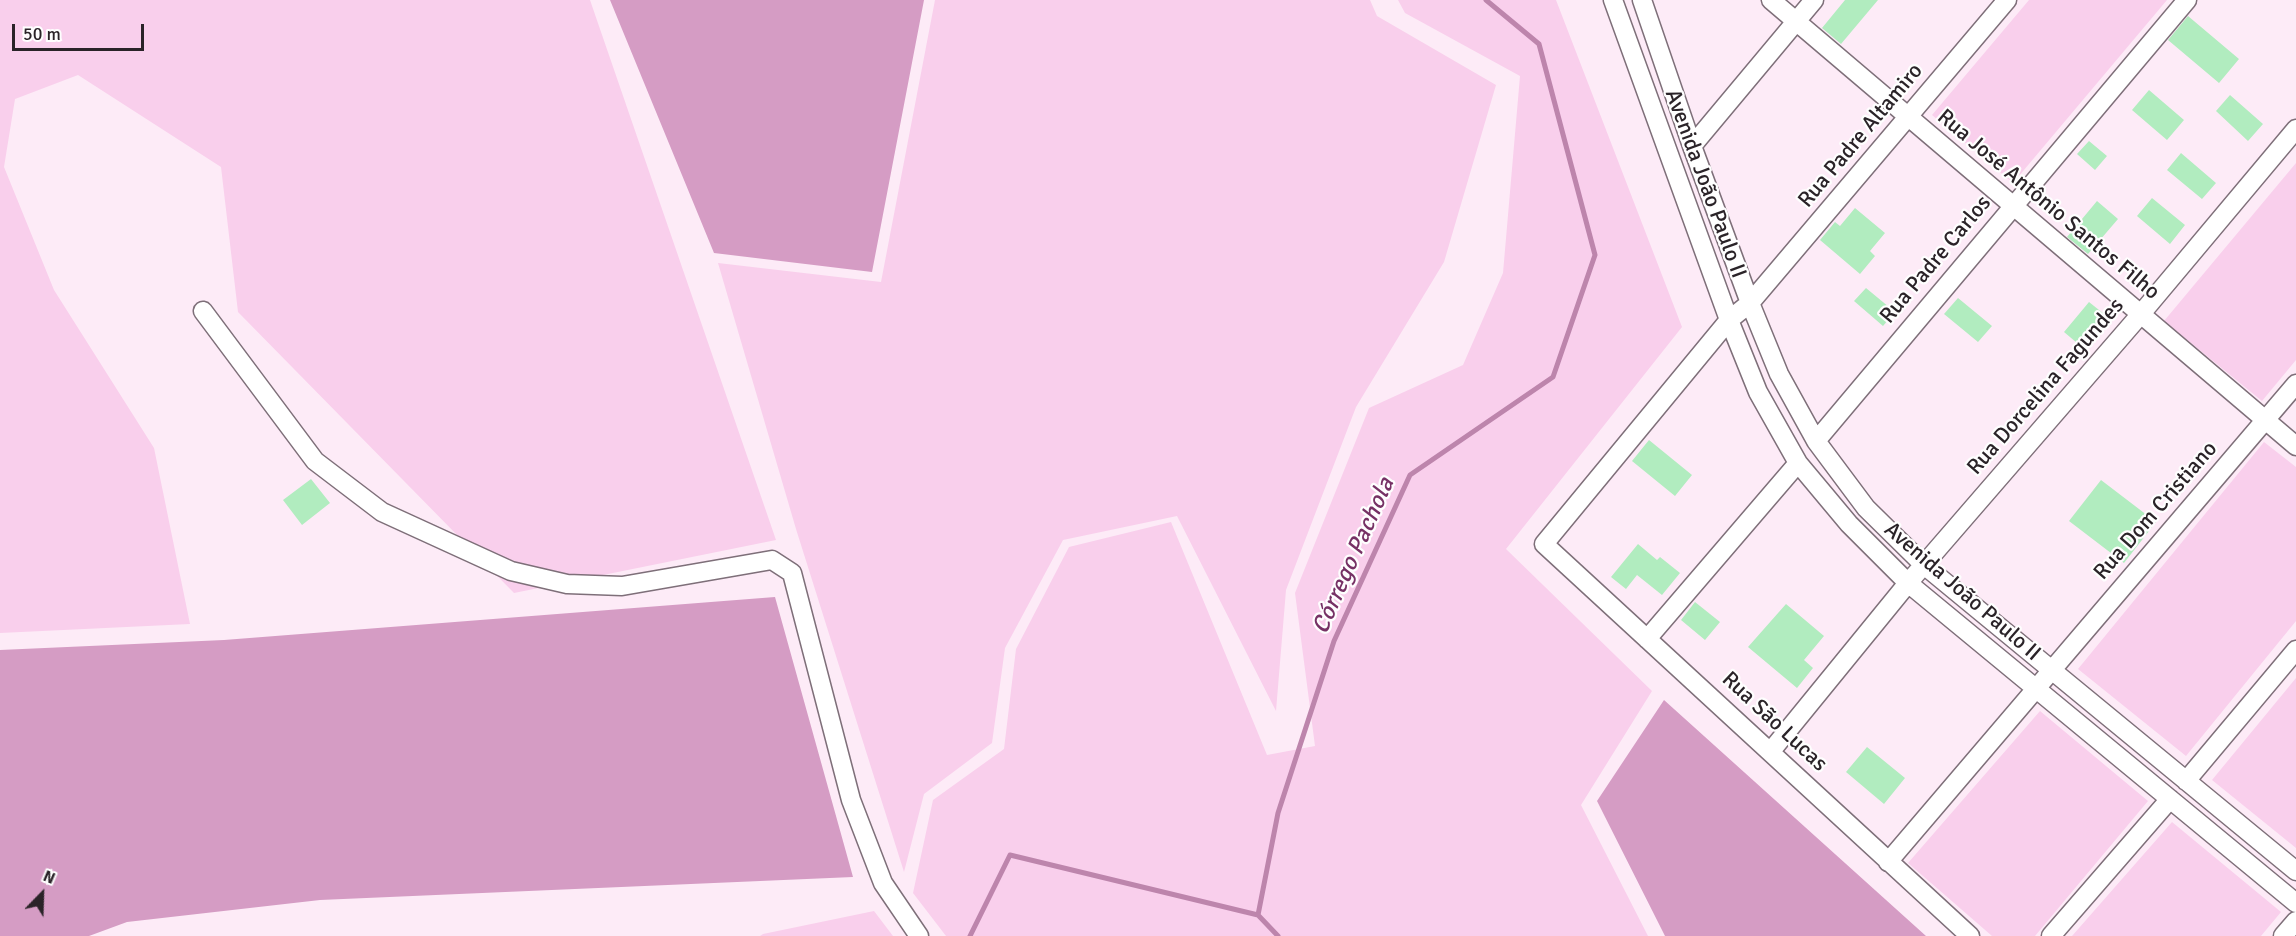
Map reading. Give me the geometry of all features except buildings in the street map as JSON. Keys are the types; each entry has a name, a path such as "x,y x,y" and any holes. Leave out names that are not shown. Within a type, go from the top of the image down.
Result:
{"street":[{"name":"Avenida João Paulo II","path":"1613,0 1729,320 1758,392 1798,463 1849,524 1908,583 2296,903"},
{"name":"Avenida João Paulo II","path":"1642,0 1692,146 1779,374 1816,441 1866,508 1924,565 2296,871"},
{"name":"Rua José Antônio Santos Filho","path":"1771,0 2296,446"},
{"path":"1692,146 1814,0"},
{"name":"Rua Padre Altamiro","path":"1729,320 1750,303 2007,0"},
{"name":"Rua Padre Carlos","path":"1816,441 2187,0"},
{"name":"Rua Dorcelina Fagundes","path":"1908,583 2140,315 2296,129"},
{"path":"203,311 315,461 382,512 511,571 567,584 622,586 772,560 792,573 851,800 882,883 918,936"},
{"name":"Rua São Lucas","path":"1729,320 1544,544 1970,936"},
{"name":"Rua Dom Cristiano","path":"2037,689 2296,384"},
{"path":"1647,639 1798,463"},
{"path":"1771,751 1908,583"},
{"path":"2186,781 2296,650"},
{"path":"1888,862 2037,689"},
{"path":"2051,936 2170,799"},
{"path":"2283,936 2296,921"}],"shaded area":[{"path":"0,0 590,0 776,540 514,593 238,312 221,167 78,75 15,99 4,167 54,290 154,448 190,624 0,633"},
{"path":"610,0 924,0 872,272 714,253"},
{"path":"935,0 1370,0 1377,16 1496,85 1444,262 1356,407 1286,590 1276,711 1177,516 1063,540 1005,648 992,743 924,794 904,872 796,529 718,263 881,282"},
{"path":"1398,0 1556,0 1682,327 1506,549 1652,691 1581,805 1648,936 946,936 913,893 933,800 1004,749 1016,649 1069,547 1171,522 1267,755 1315,746 1295,593 1369,408 1463,365 1503,273 1520,76 1405,13"},
{"path":"2029,0 2167,0 2013,183 1932,115"},
{"path":"2296,163 2296,360 2262,401 2164,321"},
{"path":"2264,442 2296,467 2296,621 2186,756 2078,669"},
{"path":"775,597 853,877 320,900 127,922 89,936 0,936 0,650 224,640"},
{"path":"2296,678 2296,848 2212,780"},
{"path":"1664,700 1926,936 1665,936 1597,801"},
{"path":"2040,711 2148,801 2035,936 1992,936 1908,863"},
{"path":"2172,822 2281,912 2261,936 2072,936"},
{"path":"874,911 893,936 760,936 763,934"}],"waterway":[{"name":"Córrego Pachola","path":"1258,915 1278,813 1334,641 1410,475 1553,377 1595,255 1539,44 1486,0"},
{"path":"970,936 1010,855 1258,915"},
{"name":"Córrego Pachola","path":"1258,915 1278,936"}]}
